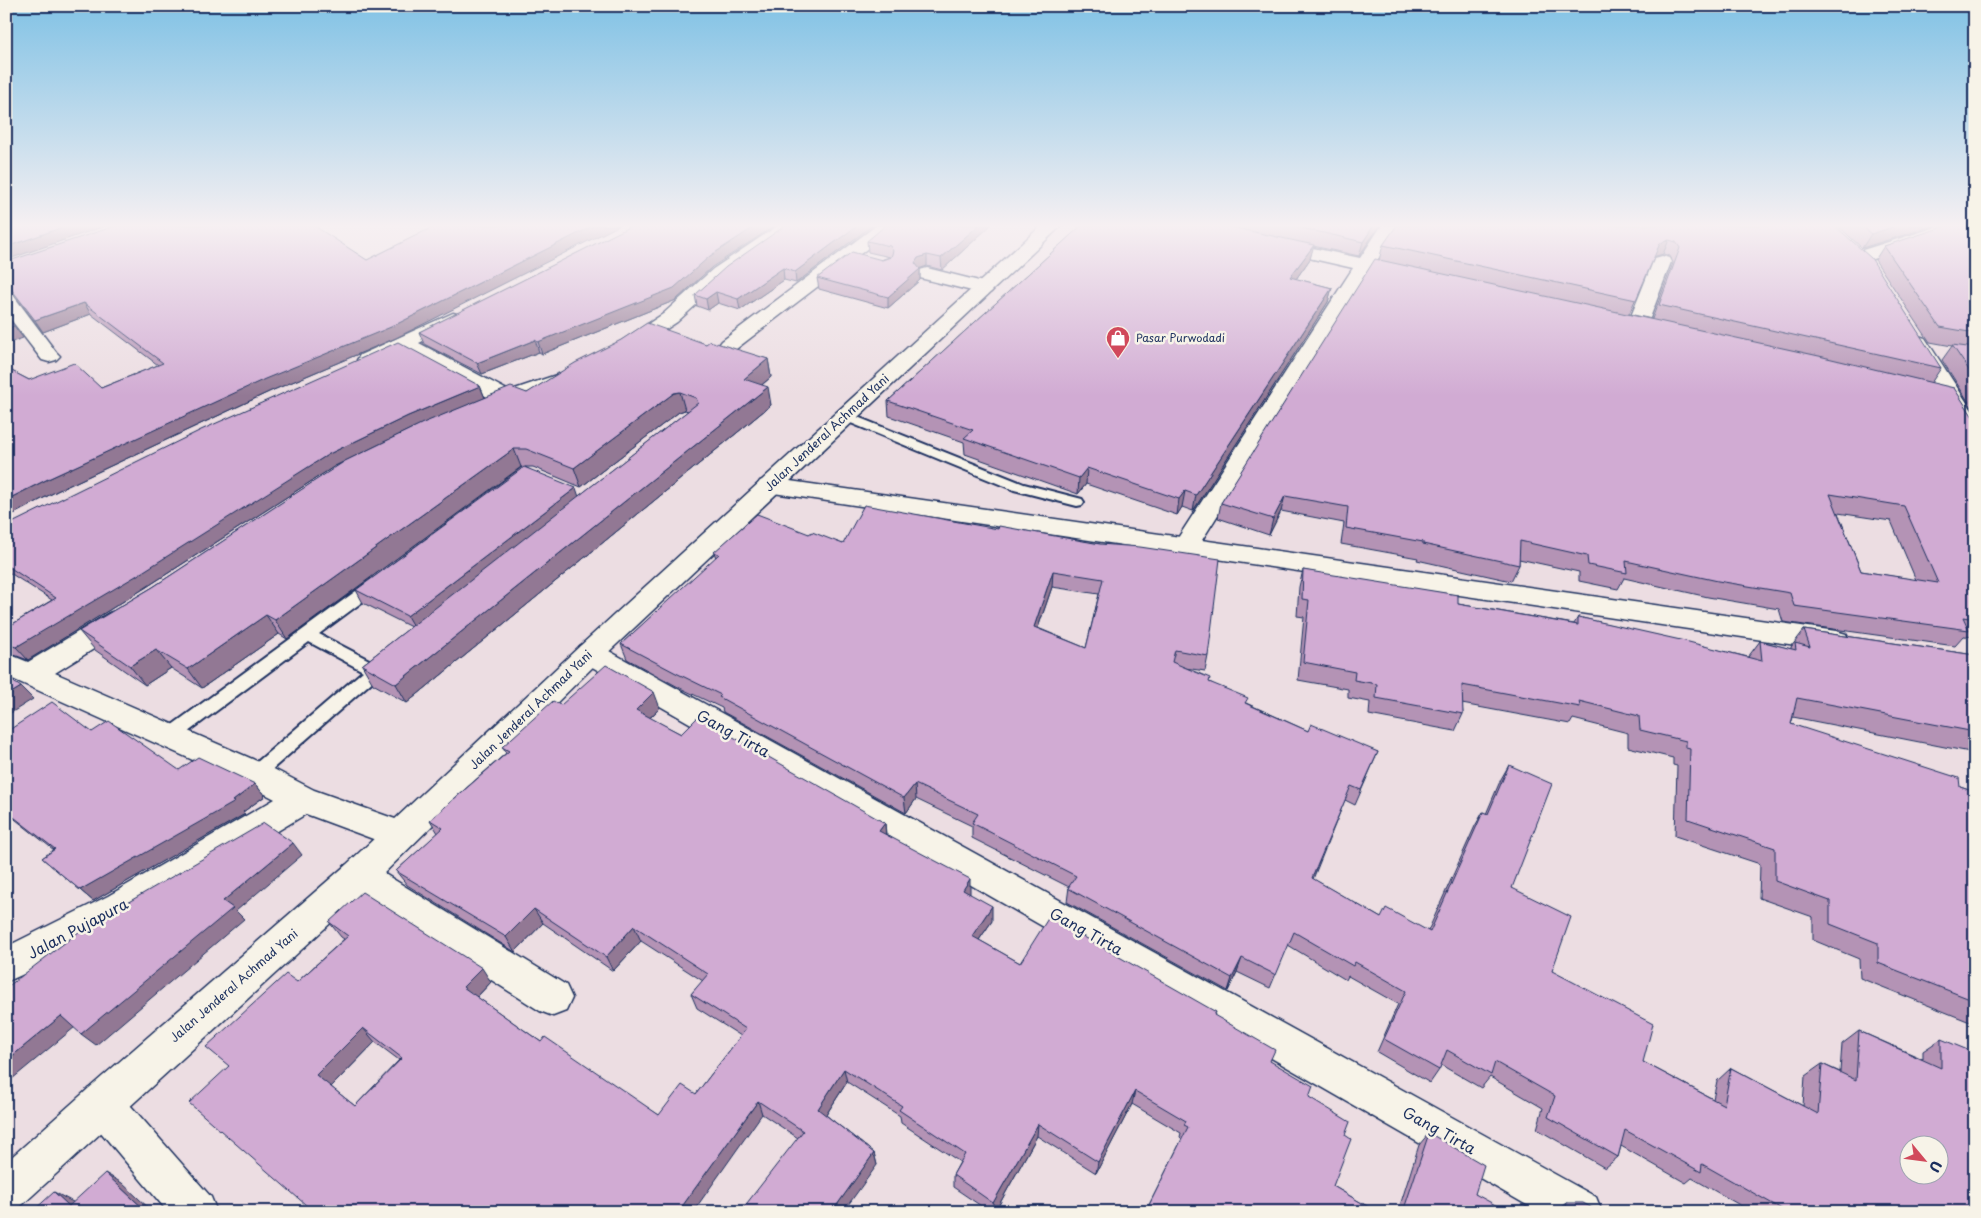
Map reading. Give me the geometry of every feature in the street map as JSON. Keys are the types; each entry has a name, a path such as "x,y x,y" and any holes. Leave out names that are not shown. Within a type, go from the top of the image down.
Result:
{"street":[{"path":"610,356 663,323 710,282"},
{"path":"729,345 814,282"},
{"path":"959,282 984,288"},
{"name":"Jalan Jenderal Achmad Yani","path":"6,1191 102,1103 358,876 590,653 991,282"},
{"path":"1185,547 1353,282"},
{"path":"1618,322 1646,328 1657,282"},
{"path":"6,299 49,356"},
{"path":"351,367 404,344 474,309"},
{"path":"1907,324 1975,434"},
{"path":"404,344 507,398"},
{"path":"1922,349 1948,353"},
{"path":"473,413 589,367"},
{"path":"1923,390 1952,397"},
{"path":"769,486 1856,644"},
{"path":"139,607 18,670 57,701 170,736 255,774 303,799 400,835"},
{"name":"Gang Tirta","path":"590,653 1539,1200 1581,1212"},
{"name":"Jalan Pujapura","path":"6,965 62,940 196,864 303,799"},
{"path":"358,876 553,998"},
{"path":"102,1103 196,1212"}],"lane":[{"path":"845,416 1019,487 1076,502"},
{"path":"170,736 386,576"},
{"path":"307,634 374,670"},
{"path":"255,774 397,651"}],"building":[{"path":"6,282 481,282 391,327 265,379 6,500 6,368 29,380 74,363 101,388 163,363 84,303 35,320"},
{"path":"519,282 681,282 674,288 538,342 535,340 477,363 419,332"},
{"path":"710,282 763,282 738,299 716,292 706,299 695,295"},
{"path":"831,282 905,282 888,297"},
{"name":"Pasar Purwodadi","path":"1019,282 1308,282 1332,288 1196,495 1185,491 1179,499 1087,468 1079,478 964,438 973,430 888,401"},
{"path":"1361,282 1480,282 1819,356 1954,388 1975,420 1975,619 1963,617 1969,630 1794,606 1790,593 1718,581 1626,561 1627,573 1588,565 1587,556 1520,541 1519,565 1423,544 1423,542 1346,528 1348,507 1285,496 1273,519 1221,503","holes":["1830,494 1904,506 1938,583 1861,571"]},
{"path":"1552,282 1644,282 1636,300"},
{"path":"1668,282 1886,282 1941,368 1659,305"},
{"path":"1909,282 1975,282 1975,333 1940,327"},
{"path":"6,316 14,326 6,329"},
{"path":"647,323 706,344 710,341 768,359 744,379 768,387 396,684 362,665 698,403 696,398 680,392 674,393 574,468 526,449 514,449 275,620 266,615 188,669 156,650 130,666 79,631 153,587 345,461 423,423 511,387 527,393 575,363 621,340"},
{"path":"398,342 480,386 408,416 329,454 136,576 16,647 6,644 6,628 56,598 6,565 6,526 201,430"},
{"path":"1952,345 1975,348 1975,379"},
{"path":"524,467 576,488 407,616 356,590"},
{"path":"864,505 998,529 999,526 1100,544 1140,547 1220,559 1208,656 1175,650 1172,662 1210,678 1209,682 1248,698 1245,703 1308,731 1311,724 1378,752 1361,790 1351,786 1312,878 1381,918 1386,908 1430,932 1483,812 1488,814 1509,765 1552,784 1512,888 1571,917 1552,971 1653,1024 1643,1062 1724,1105 1731,1068 1818,1114 1822,1064 1856,1080 1859,1031 1941,1068 1941,1039 1975,1053 1975,1212 1787,1212 1702,1164 1701,1172 1625,1130 1618,1157 1548,1117 1555,1096 1495,1062 1491,1075 1447,1050 1439,1070 1384,1039 1406,991 1355,962 1353,966 1294,932 1276,975 1242,958 1232,978 1068,888 1076,876 972,823 978,814 915,784 904,798 719,697 721,695 621,644 719,554 714,552 757,514 809,534 812,532 843,544","holes":["1053,571 1103,579 1086,648 1034,627"]},
{"path":"1303,570 1458,595 1458,604 1578,625 1578,617 1685,641 1762,661 1760,641 1796,650 1795,643 1810,647 1804,630 1975,655 1975,732 1797,698 1791,724 1959,778 1960,787 1975,792 1975,1001 1878,963 1878,943 1830,924 1830,901 1775,881 1775,848 1688,819 1690,749 1686,748 1686,741 1640,730 1639,716 1579,701 1580,707 1462,685 1463,714 1376,698 1377,684 1354,680 1355,672 1303,662 1309,600 1302,599"},
{"path":"606,665 654,692 636,710 681,734 698,717 885,823 879,831 970,879 963,890 992,906 972,936 1020,963 1049,917 1216,1012 1214,1015 1275,1050 1270,1061 1313,1086 1309,1097 1350,1122 1345,1135 1351,1139 1333,1186 1377,1212 1155,1212 1148,1207 1188,1127 1184,1125 1186,1121 1135,1091 1098,1162 1038,1124 993,1203 953,1175 965,1154 899,1110 902,1106 844,1069 818,1109 874,1153 832,1212 740,1212 803,1131 758,1101 678,1212 314,1212 189,1103 229,1066 206,1047 286,974 297,982 348,936 329,922 362,892 482,968 463,987 541,1042 545,1037 659,1115 682,1085 696,1094 746,1029 691,994 708,974 634,926 606,957 534,909 506,937 396,871 443,828 430,820 509,751 502,747 553,701 561,705","holes":["363,1028 402,1058 355,1106 316,1075"]},
{"path":"6,677 21,687 6,696"},
{"path":"52,702 92,732 109,721 179,770 198,757 255,784 233,801 235,802 80,890 42,858 55,849 6,811 6,732"},
{"path":"264,823 293,843 223,901 233,908 81,1034 61,1016 6,1061 6,988 84,928"},
{"path":"1429,1133 1484,1165 1475,1194 1501,1208 1500,1212 1403,1212"},
{"path":"105,1173 147,1212 32,1212 54,1192 69,1206"},
{"path":"1567,1203 1583,1203 1600,1212 1565,1212"}],"place":[{"name":"Pasar Purwodadi","path":"1118,359"}]}
